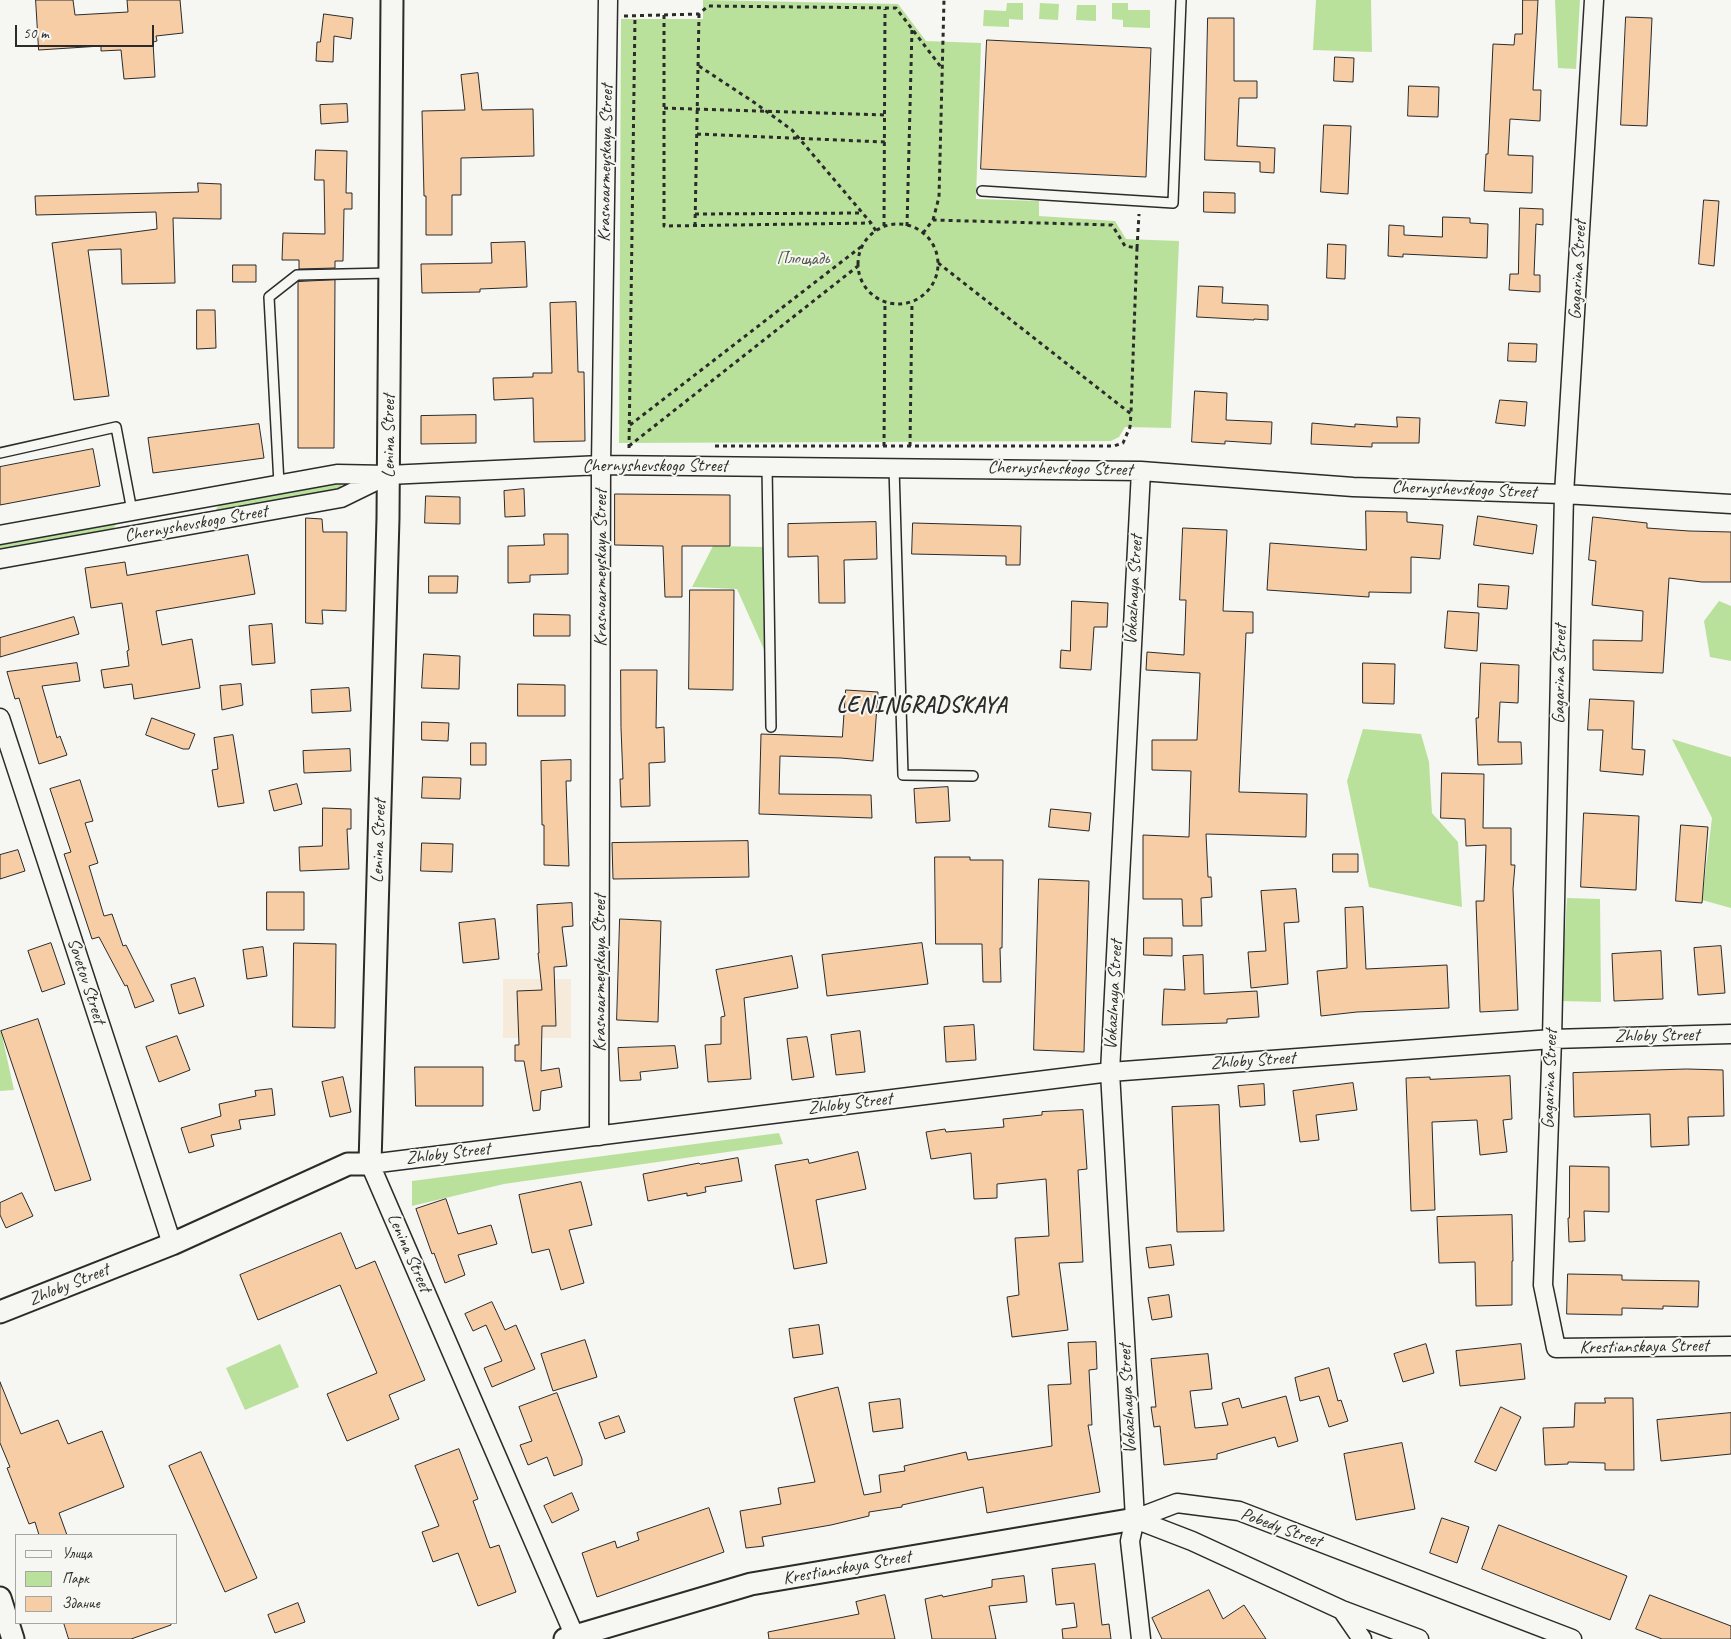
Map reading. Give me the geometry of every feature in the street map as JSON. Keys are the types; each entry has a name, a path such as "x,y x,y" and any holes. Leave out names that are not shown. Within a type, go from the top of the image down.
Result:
{"street":[{"name":"Lenina Street","path":"392,0 388,475 370,1164 572,1638"},
{"name":"Krasnoarmeyskaya Street","path":"599,1136 601,465 608,0"},
{"name":"Gagarina Street","path":"1556,1348 1543,1285 1552,1039 1564,494 1594,0"},
{"name":"Chernyshevskogo Street","path":"0,535 337,474 388,475 601,465 1141,471 1352,487 1564,494 1731,504"},
{"name":"Vokazlnaya Street","path":"1141,471 1110,1072 1135,1519 1130,1541 1141,1639"},
{"name":"Chernyshevskogo Street","path":"0,559 341,498 388,475"},
{"name":"Sovetov Street","path":"0,718 172,1244"},
{"name":"Zhloby Street","path":"0,1312 172,1244 348,1164 370,1164 1110,1072 1552,1039 1731,1034"},
{"name":"Krestianskaya Street","path":"1556,1348 1731,1346"},
{"name":"Pobedy Street","path":"1135,1519 1177,1503 1239,1510 1572,1639"},
{"name":"Krestianskaya Street","path":"572,1638 751,1584 1135,1519"},
{"path":"1135,1519 1192,1541 1342,1610 1419,1639"},
{"path":"0,1598 12,1639"},
{"path":"1342,1610 1362,1639"}],"lane":[{"path":"982,191 1173,202 1182,0"},
{"path":"279,484 269,297 297,275 390,273"},
{"path":"0,453 116,427 132,511"},
{"path":"767,466 771,727"},
{"path":"894,467 903,775 973,776"}],"path":[{"path":"923,233 933,220 938,197 944,0"},
{"path":"624,8 624,16 635,16 699,14 708,6 896,8 942,67"},
{"path":"884,226 885,8"},
{"path":"695,226 699,14"},
{"path":"664,15 664,226 871,223"},
{"path":"628,465 635,16"},
{"path":"907,226 912,28"},
{"path":"699,66 792,130 871,223 876,232"},
{"path":"664,108 885,115"},
{"path":"697,134 885,142"},
{"path":"707,446 1114,446 1123,443 1130,426 1140,200"},
{"path":"695,214 862,213"},
{"path":"933,220 1112,226 1125,246 1137,248"},
{"path":"896,224 907,226 923,233 932,243 936,254 937,270 933,282 925,293 912,302 895,304 885,302 866,290 858,273 858,256 870,235 884,226 896,224"},
{"path":"629,425 862,246"},
{"path":"937,262 1130,414"},
{"path":"629,446 858,266"},
{"path":"884,446 885,302"},
{"path":"910,446 912,302"},
{"path":"602,447 639,446"}],"shaded area":[{"path":"503,979 571,979 571,1038 503,1038"}],"green space":[{"name":"Площадь","path":"703,0 898,4 926,41 981,43 976,199 1039,201 1039,216 1115,221 1126,239 1179,241 1171,428 1125,427 1119,437 1111,441 619,443 621,19 703,19"},
{"path":"1316,0 1371,0 1372,52 1313,50"},
{"path":"1555,0 1580,0 1576,69 1558,68"},
{"path":"1007,3 1023,3 1023,20 1009,19 1009,27 983,26 984,10 1006,11"},
{"path":"1040,3 1059,4 1058,20 1039,19"},
{"path":"1112,3 1128,3 1128,10 1150,10 1150,28 1123,27 1123,20 1112,19"},
{"path":"1077,5 1096,5 1096,21 1076,20"},
{"path":"342,479 341,493 214,515 221,499"},
{"path":"119,516 111,536 0,554 0,539"},
{"path":"713,546 765,547 766,654 737,589 692,587"},
{"path":"1719,601 1731,606 1731,661 1710,657 1704,621"},
{"path":"1363,729 1421,734 1429,762 1432,813 1458,842 1462,907 1369,887 1347,781"},
{"path":"1672,739 1731,757 1731,908 1702,900 1712,818"},
{"path":"1567,898 1600,899 1601,1002 1561,1001"},
{"path":"1,1031 14,1090 0,1091"},
{"path":"779,1133 783,1144 504,1184 412,1206 412,1181"},
{"path":"280,1344 299,1387 245,1410 226,1368"}],"building":[{"path":"36,0 73,0 75,15 128,12 127,0 180,0 183,33 156,36 157,41 153,42 155,77 124,79 121,50 101,51 101,46 39,50"},
{"path":"1523,0 1538,0 1533,90 1541,90 1540,121 1510,119 1508,155 1533,156 1532,193 1484,191 1486,154 1488,154 1493,44 1514,45 1515,34 1522,34"},
{"path":"324,14 353,18 351,39 334,36 333,62 316,61 317,42 320,42"},
{"path":"1626,17 1652,18 1647,126 1621,125"},
{"path":"1208,18 1234,18 1234,81 1257,81 1257,98 1239,98 1237,146 1275,148 1274,173 1260,172 1260,162 1205,160"},
{"path":"987,40 1151,48 1146,177 981,169"},
{"path":"1335,57 1354,58 1353,82 1334,81"},
{"path":"478,73 482,110 533,109 534,156 461,158 461,195 452,195 452,235 426,235 422,111 465,110 461,75"},
{"path":"1409,86 1439,87 1438,117 1408,116"},
{"path":"347,104 348,122 321,124 320,105"},
{"path":"1324,125 1351,126 1348,194 1321,192"},
{"path":"316,150 347,151 346,193 352,193 352,209 344,209 343,261 335,261 335,268 299,269 299,260 282,260 283,233 325,234 324,180 315,180"},
{"path":"198,183 221,184 221,219 173,218 175,283 122,284 121,249 88,250 109,396 74,400 52,243 157,229 156,212 36,215 35,196 198,192"},
{"path":"1204,192 1235,193 1235,213 1204,212"},
{"path":"1704,200 1719,201 1714,266 1699,264"},
{"path":"1520,208 1543,209 1543,225 1536,224 1534,275 1540,275 1540,292 1509,290 1510,274 1518,274"},
{"path":"1443,217 1470,218 1470,223 1488,224 1487,258 1403,254 1403,257 1388,256 1389,225 1404,226 1404,235 1442,237"},
{"path":"525,242 527,287 480,289 480,292 422,293 421,264 492,263 491,243"},
{"path":"1328,244 1346,245 1345,279 1327,278"},
{"path":"233,265 256,265 256,282 233,282"},
{"path":"335,280 334,448 298,448 298,282"},
{"path":"1199,286 1223,287 1222,303 1268,305 1268,320 1197,317"},
{"path":"576,302 578,372 584,372 585,441 534,442 533,398 494,400 493,378 533,377 533,373 552,373 550,303"},
{"path":"197,310 215,310 216,348 197,349"},
{"path":"1509,343 1537,344 1536,362 1508,361"},
{"path":"1195,391 1227,393 1226,420 1272,422 1271,444 1225,441 1225,444 1192,442"},
{"path":"1500,400 1527,402 1525,426 1496,423"},
{"path":"476,415 476,443 421,444 421,416"},
{"path":"1397,417 1420,418 1419,443 1372,443 1372,447 1311,444 1312,423 1355,427 1355,424 1397,427"},
{"path":"259,424 264,458 153,473 148,438"},
{"path":"93,449 100,486 0,505 0,467"},
{"path":"524,489 525,516 505,517 504,491"},
{"path":"615,494 730,495 730,546 682,546 682,597 665,597 663,546 615,545"},
{"path":"426,496 460,497 460,524 425,523"},
{"path":"1366,511 1407,512 1407,522 1443,525 1440,559 1411,557 1411,593 1369,592 1369,597 1267,590 1270,543 1366,550"},
{"path":"1478,516 1537,525 1533,554 1474,545"},
{"path":"1593,517 1647,523 1647,528 1731,532 1731,582 1702,582 1669,578 1663,673 1593,670 1593,640 1642,641 1643,611 1592,605 1596,561 1589,560"},
{"path":"306,518 322,519 323,532 347,532 346,611 322,610 323,624 306,623"},
{"path":"876,522 877,559 844,560 845,603 819,603 818,556 788,557 788,524"},
{"path":"913,523 1021,526 1020,565 1006,565 1006,556 912,554"},
{"path":"1183,528 1227,530 1223,611 1253,612 1253,633 1246,633 1239,792 1307,794 1306,837 1206,834 1208,877 1211,877 1212,897 1201,898 1202,926 1183,926 1182,899 1143,899 1143,835 1189,837 1191,771 1152,770 1152,740 1197,740 1200,673 1146,670 1147,652 1184,655 1186,600 1180,600"},
{"path":"544,534 568,534 568,574 530,575 530,582 508,583 508,546 544,545"},
{"path":"248,555 255,594 156,611 162,645 192,639 200,688 134,699 132,684 104,688 101,670 129,666 127,651 129,650 122,603 91,608 85,568 125,562 127,575"},
{"path":"429,576 458,576 457,593 429,593"},
{"path":"1479,584 1509,586 1507,609 1478,607"},
{"path":"690,590 734,590 733,690 689,689"},
{"path":"1072,601 1108,603 1107,627 1094,627 1091,670 1060,668 1061,650 1070,651"},
{"path":"1448,611 1479,613 1477,651 1445,648"},
{"path":"534,614 570,615 570,636 534,636"},
{"path":"74,617 79,634 0,657 0,638"},
{"path":"272,624 275,663 252,665 249,626"},
{"path":"424,654 460,656 459,689 422,688"},
{"path":"77,663 80,681 42,686 57,738 60,736 67,755 39,764 19,698 15,699 7,672"},
{"path":"1363,663 1395,664 1394,704 1363,703"},
{"path":"1481,663 1519,665 1518,703 1500,702 1498,742 1521,742 1522,764 1478,765 1476,718 1478,718"},
{"path":"621,670 657,670 656,728 664,727 665,762 649,763 650,806 621,807 620,779 623,779"},
{"path":"241,684 243,705 222,710 220,686"},
{"path":"518,684 565,685 565,716 518,716"},
{"path":"349,688 351,711 312,713 311,690"},
{"path":"846,690 878,692 873,761 780,756 779,794 871,795 872,818 759,814 761,734 842,737"},
{"path":"1590,699 1634,701 1632,749 1645,750 1643,775 1600,771 1603,730 1588,730"},
{"path":"152,718 195,734 189,749 183,749 146,735"},
{"path":"422,722 449,723 448,741 422,740"},
{"path":"233,735 244,803 218,807 212,770 218,769 214,738"},
{"path":"471,743 486,743 486,765 471,765"},
{"path":"350,749 351,771 304,773 303,751"},
{"path":"571,760 571,781 566,781 569,866 544,865 541,761"},
{"path":"1442,773 1484,774 1483,828 1511,828 1511,865 1515,865 1513,889 1518,1010 1480,1012 1476,901 1484,901 1486,845 1466,846 1465,819 1441,818"},
{"path":"423,777 461,778 460,799 422,798"},
{"path":"80,780 93,821 85,823 98,863 89,866 104,916 112,914 123,946 126,945 154,1001 135,1008 127,985 125,986 99,937 92,939 64,854 71,852 50,789"},
{"path":"297,784 302,804 274,811 269,791"},
{"path":"948,787 950,821 916,823 914,789"},
{"path":"323,808 351,809 351,829 347,829 349,869 300,871 299,847 322,846"},
{"path":"1051,809 1091,813 1089,831 1049,827"},
{"path":"1584,813 1639,816 1636,890 1581,887"},
{"path":"1681,825 1708,827 1702,903 1676,901"},
{"path":"748,841 749,877 613,879 612,843"},
{"path":"422,843 453,844 452,872 421,871"},
{"path":"18,850 25,871 0,879 0,855"},
{"path":"1333,854 1358,854 1358,872 1333,872"},
{"path":"935,857 970,857 970,860 1003,860 1002,948 1000,948 1001,982 983,982 982,944 936,944"},
{"path":"1039,879 1089,881 1084,1052 1034,1050"},
{"path":"1296,889 1299,922 1284,923 1288,984 1251,988 1248,952 1266,951 1261,891"},
{"path":"267,892 304,892 304,930 267,930"},
{"path":"572,903 573,926 562,927 567,966 554,967 556,1026 542,1026 541,1071 559,1068 562,1087 541,1091 540,1110 533,1111 524,1061 515,1061 515,1045 519,1045 517,991 542,990 538,953 537,905"},
{"path":"1363,907 1366,969 1447,965 1449,1008 1357,1012 1321,1016 1317,971 1347,968 1345,908"},
{"path":"495,919 499,959 463,963 459,923"},
{"path":"620,919 661,921 658,1022 617,1020"},
{"path":"1144,938 1172,938 1172,956 1144,955"},
{"path":"51,943 65,984 42,992 28,951"},
{"path":"294,943 336,944 335,1028 293,1027"},
{"path":"922,943 928,984 827,996 822,955"},
{"path":"1721,946 1725,993 1698,995 1694,948"},
{"path":"263,947 267,976 247,979 243,950"},
{"path":"1661,951 1663,999 1614,1001 1612,954"},
{"path":"1203,955 1204,994 1257,991 1259,1017 1227,1019 1227,1023 1162,1025 1164,989 1185,990 1183,956"},
{"path":"792,956 798,988 744,998 751,1079 708,1082 705,1045 721,1044 721,1017 725,1016 716,970"},
{"path":"195,978 204,1006 179,1014 171,985"},
{"path":"38,1019 91,1180 55,1191 1,1031"},
{"path":"974,1025 976,1060 946,1062 944,1027"},
{"path":"860,1031 865,1072 836,1075 831,1035"},
{"path":"177,1036 190,1070 159,1082 146,1047"},
{"path":"807,1037 814,1077 792,1080 787,1039"},
{"path":"675,1046 678,1068 640,1072 641,1080 620,1081 618,1048"},
{"path":"415,1067 483,1067 483,1106 416,1106"},
{"path":"1687,1069 1723,1070 1724,1116 1688,1117 1689,1145 1651,1147 1650,1114 1574,1117 1573,1073"},
{"path":"1510,1076 1512,1119 1503,1120 1507,1152 1480,1155 1477,1120 1432,1122 1435,1210 1411,1211 1406,1078"},
{"path":"343,1077 351,1112 330,1117 322,1082"},
{"path":"1353,1083 1357,1110 1316,1115 1319,1140 1300,1142 1293,1091"},
{"path":"1264,1084 1265,1105 1240,1107 1238,1086"},
{"path":"272,1089 275,1115 239,1120 241,1129 211,1135 214,1146 189,1153 181,1128 221,1116 219,1104 256,1096 255,1091"},
{"path":"1219,1105 1224,1231 1177,1232 1172,1107"},
{"path":"1083,1110 1087,1169 1078,1170 1083,1262 1059,1263 1068,1330 1012,1337 1007,1297 1019,1295 1015,1238 1049,1236 1046,1179 997,1184 997,1198 974,1199 971,1153 931,1159 926,1132 945,1129 946,1132 1004,1127 1003,1119 1042,1115 1042,1112"},
{"path":"858,1152 866,1189 816,1200 827,1263 794,1269 775,1165 808,1159 809,1163"},
{"path":"738,1158 742,1181 705,1187 706,1192 687,1196 687,1193 648,1201 643,1174 699,1163"},
{"path":"1570,1166 1609,1167 1609,1212 1584,1211 1585,1241 1569,1242"},
{"path":"581,1182 592,1225 569,1230 584,1283 561,1290 549,1249 532,1253 519,1195"},
{"path":"22,1193 33,1216 6,1228 0,1215 0,1203"},
{"path":"446,1199 458,1234 491,1225 497,1244 458,1255 465,1275 445,1283 434,1253 432,1254 416,1209"},
{"path":"1512,1215 1512,1305 1476,1306 1475,1262 1439,1263 1437,1217"},
{"path":"341,1233 356,1269 375,1261 425,1380 389,1395 399,1419 347,1441 327,1394 377,1373 340,1285 258,1320 240,1275"},
{"path":"1171,1245 1174,1265 1149,1268 1146,1248"},
{"path":"1568,1274 1622,1275 1622,1280 1699,1281 1698,1307 1663,1306 1663,1309 1622,1308 1622,1315 1567,1314"},
{"path":"1169,1295 1172,1317 1152,1320 1148,1298"},
{"path":"492,1302 505,1330 516,1325 535,1369 492,1387 484,1368 502,1361 486,1325 473,1331 465,1314"},
{"path":"819,1325 823,1354 793,1358 789,1329"},
{"path":"585,1340 597,1377 553,1391 541,1354"},
{"path":"1096,1342 1097,1369 1089,1370 1092,1425 1088,1425 1100,1492 987,1513 983,1487 902,1505 902,1507 869,1512 869,1516 831,1525 762,1537 764,1546 746,1548 740,1511 781,1504 778,1488 815,1482 794,1398 838,1387 864,1495 881,1492 879,1475 905,1471 904,1466 966,1452 968,1460 1052,1446 1048,1385 1071,1384 1068,1343"},
{"path":"1426,1344 1434,1373 1403,1382 1394,1354"},
{"path":"1521,1344 1525,1379 1460,1386 1456,1351"},
{"path":"1208,1354 1212,1389 1190,1391 1195,1428 1228,1425 1222,1403 1239,1398 1242,1408 1286,1396 1298,1441 1278,1447 1275,1437 1217,1454 1217,1459 1164,1465 1160,1426 1154,1427 1151,1407 1156,1407 1151,1359"},
{"path":"1329,1368 1338,1401 1341,1400 1348,1421 1329,1427 1319,1396 1300,1401 1295,1378"},
{"path":"0,1382 21,1434 58,1420 68,1444 102,1431 124,1487 59,1513 67,1534 39,1534 35,1522 29,1524 7,1468 10,1467 0,1443"},
{"path":"557,1393 582,1459 582,1465 554,1476 547,1457 528,1465 520,1445 532,1441 519,1407"},
{"path":"1605,1398 1633,1398 1634,1470 1605,1470 1605,1463 1568,1462 1568,1464 1545,1465 1543,1428 1574,1427 1575,1403 1605,1403"},
{"path":"900,1399 903,1428 873,1432 869,1403"},
{"path":"1501,1407 1521,1417 1496,1471 1475,1462"},
{"path":"1731,1413 1731,1454 1661,1461 1657,1420"},
{"path":"619,1416 625,1432 605,1439 599,1423"},
{"path":"1402,1443 1415,1509 1356,1520 1344,1454"},
{"path":"459,1449 478,1499 473,1501 490,1548 499,1545 516,1592 478,1606 458,1553 433,1562 422,1532 439,1526 415,1466"},
{"path":"201,1452 257,1578 225,1592 169,1466"},
{"path":"572,1493 579,1510 552,1523 544,1506"},
{"path":"709,1508 724,1552 597,1597 582,1553 615,1541 617,1548 639,1540 637,1533"},
{"path":"1442,1518 1469,1527 1457,1563 1430,1553"},
{"path":"1499,1525 1627,1576 1610,1620 1482,1569"},
{"path":"1095,1564 1102,1625 1109,1624 1111,1639 1063,1639 1062,1629 1077,1627 1074,1603 1056,1605 1052,1569"},
{"path":"1024,1576 1027,1602 989,1606 996,1639 932,1639 925,1599 992,1587 992,1580"},
{"path":"1209,1590 1223,1619 1244,1605 1266,1639 1162,1639 1152,1618"},
{"path":"885,1595 895,1639 769,1639 768,1632 859,1614 856,1602"},
{"path":"1650,1595 1731,1626 1731,1639 1662,1639 1636,1629"},
{"path":"298,1603 305,1622 275,1633 268,1615"},
{"path":"64,1624 171,1624 131,1639 69,1639"}],"district":[{"name":"LENINGRADSKAYA","path":"922,706"}]}
